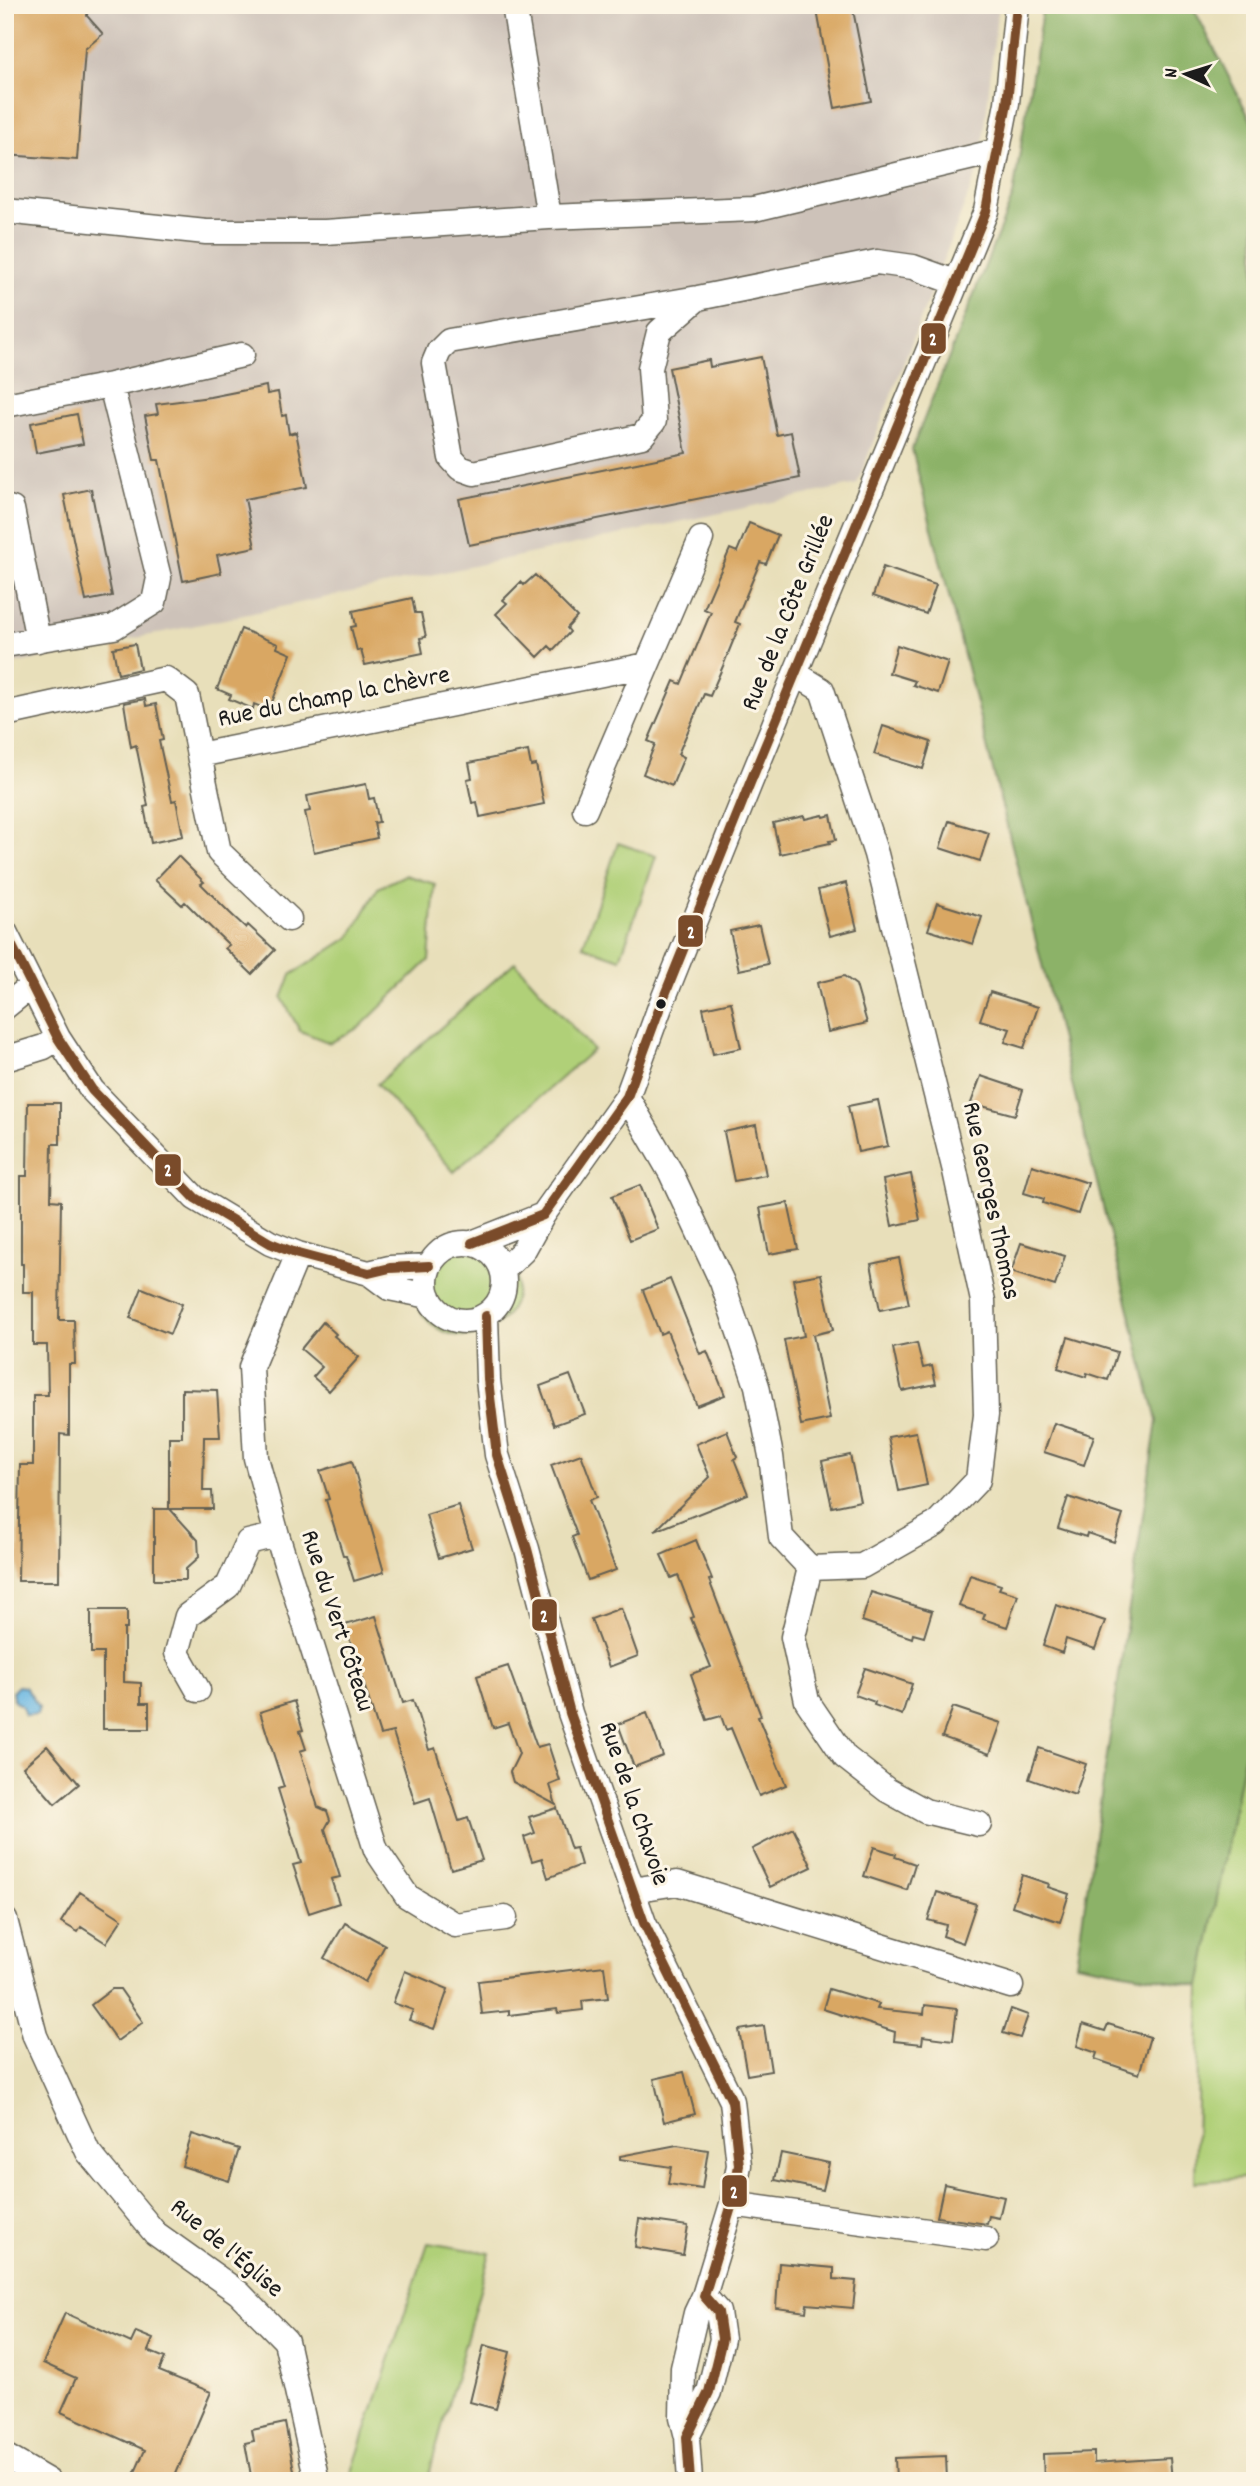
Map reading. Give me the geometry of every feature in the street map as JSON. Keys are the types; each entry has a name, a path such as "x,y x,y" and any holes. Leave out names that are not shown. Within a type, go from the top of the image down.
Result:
{"street":[{"path":"514,5 549,217"},
{"name":"Rue de la Côte Grillée","path":"503,1270 523,1251 543,1215 627,1097 660,1007 986,211 1007,103 1017,5"},
{"path":"5,211 206,232 325,232 549,217 754,209 998,151"},
{"path":"698,298 659,332 650,368 654,421 642,436 474,473 460,468 451,458 433,363 439,351 449,341 698,298 877,262 913,267 955,282"},
{"path":"5,405 242,355"},
{"path":"5,645 114,627 154,602 159,578 111,384"},
{"path":"5,507 12,509 38,640"},
{"path":"585,810 701,539"},
{"name":"Rue du Champ la Chèvre","path":"5,714 166,679 187,695 199,755 647,665"},
{"name":"Rue Georges Thomas","path":"796,674 822,690 826,701 876,854 919,1018 983,1301 986,1415 978,1480 936,1524 862,1566 810,1568"},
{"path":"199,755 219,852 289,919"},
{"path":"5,932 58,1038 92,1090 195,1198 270,1243 298,1254 369,1273 389,1288 429,1296"},
{"path":"5,1007 31,986"},
{"path":"5,1059 44,1047 58,1038"},
{"path":"627,1097 671,1173 722,1282 757,1386 771,1456 781,1537 810,1568 793,1637 807,1700 845,1757 887,1790 926,1811 979,1824"},
{"path":"472,1243 491,1252 503,1270 505,1283 496,1307 486,1316 460,1321 436,1308 429,1296 426,1286 429,1266 436,1255 447,1247 472,1243 543,1215"},
{"name":"Rue du Vert Côteau","path":"298,1254 251,1367 256,1458 277,1535 376,1850 407,1896 455,1925 505,1918"},
{"path":"369,1273 390,1268 429,1266"},
{"name":"Rue de la Chavoie","path":"486,1316 488,1380 497,1455 527,1549 570,1713 644,1923 732,2101 739,2165 732,2204 704,2296 718,2312 722,2339 709,2392 687,2437 690,2481"},
{"path":"198,1690 177,1653 187,1616 228,1586 248,1542 277,1535"},
{"path":"632,1890 677,1883 1011,1986"},
{"name":"Rue de l'Église","path":"5,1920 35,2036 88,2152 155,2232 239,2294 286,2340 317,2481"},
{"path":"732,2204 986,2239"},
{"path":"5,2456 48,2481"}],"shaded area":[{"path":"5,5 998,5 981,162 857,484 5,666"}],"green space":[{"path":"1043,5 1192,5 1255,128 1255,1724 1249,1731 1200,1986 1076,1963 1157,1421 912,449 1013,196"},
{"path":"618,843 656,856 620,959 583,946"},
{"path":"405,875 435,884 429,960 360,1027 330,1043 300,1031 282,998 291,975 350,937 378,888"},
{"path":"515,962 593,1050 454,1172 377,1084"},
{"path":"465,1232 485,1236 502,1247 513,1264 517,1284 513,1304 502,1321 485,1332 465,1336 445,1332 428,1321 417,1304 413,1284 417,1264 428,1247 445,1236"},
{"path":"1255,1724 1255,2177 1195,2182 1200,1986 1249,1731"},
{"path":"428,2243 490,2253 427,2481 349,2481"}],"water":[{"path":"18,1686 25,1687 39,1707 37,1714 25,1715 22,1706 14,1701 12,1692"}],"building":[{"path":"5,5 88,5 87,16 103,34 85,49 77,160 5,155"},
{"path":"816,5 852,5 871,101 835,108"},
{"path":"761,357 777,435 791,432 800,478 469,545 459,499 686,453 669,368 709,360 710,367"},
{"path":"266,386 267,394 278,392 282,416 286,415 289,434 296,432 307,487 245,499 255,547 217,555 221,573 183,581 159,460 154,460 145,416 158,414 156,404"},
{"path":"77,414 83,444 36,453 31,423"},
{"path":"91,489 112,596 86,601 64,495"},
{"path":"749,523 778,535 766,564 760,562 735,622 740,624 723,666 710,696 704,694 678,754 684,757 672,786 643,774 655,744 648,741 674,681 681,684 711,612 704,609 730,549 737,552"},
{"path":"883,567 936,585 926,614 873,596"},
{"path":"535,575 577,617 567,628 570,632 553,650 549,646 538,657 496,614 507,603 503,600 521,582 524,585"},
{"path":"412,598 415,613 421,613 426,637 420,638 423,653 365,665 361,650 357,651 351,627 356,626 353,611"},
{"path":"241,629 278,644 277,648 291,654 269,710 254,704 253,709 229,699 231,695 217,689"},
{"path":"135,644 140,669 118,674 113,648"},
{"path":"897,645 948,662 938,693 913,685 915,681 889,673"},
{"path":"145,699 146,706 156,704 163,740 159,741 183,836 151,843 144,807 148,806 144,784 136,745 131,747 124,703"},
{"path":"883,726 931,742 923,769 874,754"},
{"path":"528,751 531,766 536,765 544,804 480,817 477,802 472,803 467,779 472,778 469,763"},
{"path":"366,784 369,799 374,798 379,822 374,823 377,838 314,852 305,812 310,811 307,796"},
{"path":"831,815 836,840 780,854 773,823"},
{"path":"949,821 989,833 980,861 940,848"},
{"path":"178,856 230,913 246,928 248,925 275,950 252,974 225,948 229,945 185,902 182,905 155,880"},
{"path":"846,883 857,929 830,936 818,890"},
{"path":"937,903 982,917 973,944 928,930"},
{"path":"759,925 768,964 739,970 730,931"},
{"path":"844,976 856,985 867,1023 828,1032 817,983"},
{"path":"990,992 1038,1007 1024,1048 1005,1042 1010,1029 980,1020"},
{"path":"731,1002 741,1048 713,1054 703,1008"},
{"path":"981,1076 1023,1090 1015,1115 971,1103"},
{"path":"878,1100 888,1146 858,1152 848,1106"},
{"path":"28,1103 60,1103 60,1144 52,1144 51,1200 61,1201 59,1320 74,1320 75,1364 69,1364 69,1435 60,1434 59,1581 18,1581 20,1465 33,1465 33,1395 48,1395 47,1345 33,1345 33,1292 23,1292 21,1264 21,1176 27,1176"},
{"path":"756,1125 766,1175 734,1181 724,1132"},
{"path":"1032,1165 1088,1183 1078,1214 1043,1203 1044,1199 1024,1193"},
{"path":"911,1174 920,1220 892,1226 883,1180"},
{"path":"640,1185 658,1229 630,1240 612,1196"},
{"path":"788,1203 798,1249 769,1254 760,1208"},
{"path":"1021,1243 1065,1256 1055,1286 1011,1272"},
{"path":"899,1258 909,1304 880,1310 871,1264"},
{"path":"821,1274 833,1330 813,1335 830,1419 801,1425 784,1340 804,1336 793,1279"},
{"path":"670,1279 700,1354 707,1351 725,1395 697,1406 667,1331 660,1334 643,1290"},
{"path":"142,1288 182,1304 170,1334 130,1318"},
{"path":"323,1322 336,1334 334,1336 359,1357 329,1391 313,1377 322,1367 301,1349"},
{"path":"1068,1337 1117,1352 1108,1380 1087,1373 1086,1377 1058,1368"},
{"path":"917,1343 923,1368 932,1366 936,1384 902,1391 893,1348"},
{"path":"570,1375 585,1414 554,1425 540,1386"},
{"path":"182,1389 217,1390 220,1437 204,1437 203,1491 212,1491 213,1509 169,1509 169,1437 182,1437"},
{"path":"1054,1423 1094,1436 1084,1465 1044,1452"},
{"path":"727,1431 737,1457 734,1459 748,1494 655,1531 710,1477 696,1444"},
{"path":"916,1432 927,1485 899,1491 888,1437"},
{"path":"581,1454 597,1497 589,1500 616,1570 588,1580 572,1537 577,1535 551,1465"},
{"path":"850,1455 860,1501 832,1507 822,1461"},
{"path":"352,1461 384,1572 354,1581 326,1500 329,1499 320,1471"},
{"path":"1068,1497 1123,1515 1114,1542 1087,1533 1086,1537 1058,1528"},
{"path":"458,1505 472,1548 439,1558 426,1515"},
{"path":"154,1509 170,1509 198,1540 199,1557 186,1569 186,1580 154,1580"},
{"path":"696,1540 761,1716 758,1717 786,1785 759,1796 731,1728 726,1730 721,1716 707,1720 691,1674 711,1667 691,1618 694,1617 678,1575 671,1578 661,1555"},
{"path":"970,1575 1001,1585 999,1589 1018,1595 1007,1627 983,1619 985,1614 959,1606"},
{"path":"871,1592 932,1611 924,1637 913,1634 912,1638 862,1621"},
{"path":"1056,1605 1105,1621 1095,1649 1066,1639 1062,1653 1043,1646"},
{"path":"621,1608 638,1656 609,1667 591,1619"},
{"path":"91,1610 127,1610 127,1629 124,1629 124,1682 141,1683 141,1703 149,1703 149,1729 103,1729 103,1653 91,1653"},
{"path":"376,1616 403,1703 413,1700 429,1750 435,1748 459,1821 468,1818 482,1860 451,1869 430,1798 415,1803 393,1732 380,1735 345,1625"},
{"path":"508,1666 537,1747 548,1744 560,1781 550,1785 556,1805 513,1782 510,1772 519,1754 508,1723 493,1728 477,1676"},
{"path":"865,1668 912,1684 902,1715 855,1695"},
{"path":"294,1701 306,1749 300,1751 318,1807 327,1811 330,1820 325,1829 340,1877 331,1879 339,1903 309,1913 293,1865 301,1863 278,1789 284,1787 260,1712"},
{"path":"953,1707 1001,1723 990,1754 942,1737"},
{"path":"647,1713 663,1756 634,1767 618,1724"},
{"path":"47,1746 79,1784 55,1804 23,1767"},
{"path":"1039,1748 1086,1764 1075,1795 1029,1779"},
{"path":"557,1808 571,1849 576,1848 581,1865 548,1878 542,1858 532,1861 524,1837 535,1833 529,1817"},
{"path":"793,1828 812,1867 770,1887 752,1849"},
{"path":"874,1847 915,1864 907,1890 864,1876"},
{"path":"1022,1875 1069,1894 1060,1922 1012,1906"},
{"path":"80,1892 122,1919 106,1943 81,1927 78,1932 61,1922"},
{"path":"937,1892 976,1904 963,1943 943,1936 946,1925 928,1920"},
{"path":"345,1923 385,1945 365,1982 324,1958"},
{"path":"604,1966 608,1998 582,2001 583,2010 482,2014 478,1981"},
{"path":"405,1971 448,1989 434,2029 409,2020 413,2010 393,2003"},
{"path":"112,1989 120,1989 143,2022 117,2041 91,2005"},
{"path":"829,1989 879,2004 877,2009 924,2014 925,2005 957,2009 953,2040 923,2036 922,2044 894,2041 895,2032 823,2009"},
{"path":"1011,2009 1028,2015 1020,2038 1003,2033"},
{"path":"1083,2024 1105,2031 1108,2024 1150,2037 1139,2074 1095,2059 1097,2053 1077,2046"},
{"path":"764,2026 771,2071 747,2075 739,2030"},
{"path":"684,2072 695,2114 664,2122 654,2079"},
{"path":"192,2134 239,2149 229,2181 182,2166"},
{"path":"677,2145 708,2150 702,2189 668,2184 671,2167 620,2159 620,2156"},
{"path":"781,2153 829,2163 823,2190 775,2180"},
{"path":"944,2184 1004,2197 999,2218 989,2216 987,2224 937,2217"},
{"path":"639,2219 688,2226 683,2255 635,2247"},
{"path":"779,2263 834,2268 834,2279 856,2281 853,2308 807,2304 806,2312 776,2308"},
{"path":"65,2313 131,2343 136,2332 153,2339 148,2351 165,2358 159,2371 211,2392 173,2481 131,2481 145,2450 61,2412 76,2378 43,2363"},
{"path":"484,2345 510,2352 496,2409 470,2402"},
{"path":"285,2423 296,2481 252,2481 245,2443 254,2441 252,2430"},
{"path":"1094,2452 1094,2463 1170,2458 1172,2481 1044,2481 1043,2454"},
{"path":"946,2456 947,2481 896,2481 895,2458"}],"transit line":[{"name":"2","path":"472,1243 543,1215 627,1097 750,783 986,211 1007,103 1017,5"},
{"name":"2","path":"5,932 58,1038 92,1090 195,1198 270,1243 298,1254 369,1273 390,1268 429,1266"},
{"name":"2","path":"486,1316 488,1380 497,1455 527,1549 570,1713 644,1923 732,2101 739,2165 732,2204 704,2296 718,2312 722,2339 709,2392 687,2437 690,2481"}]}
